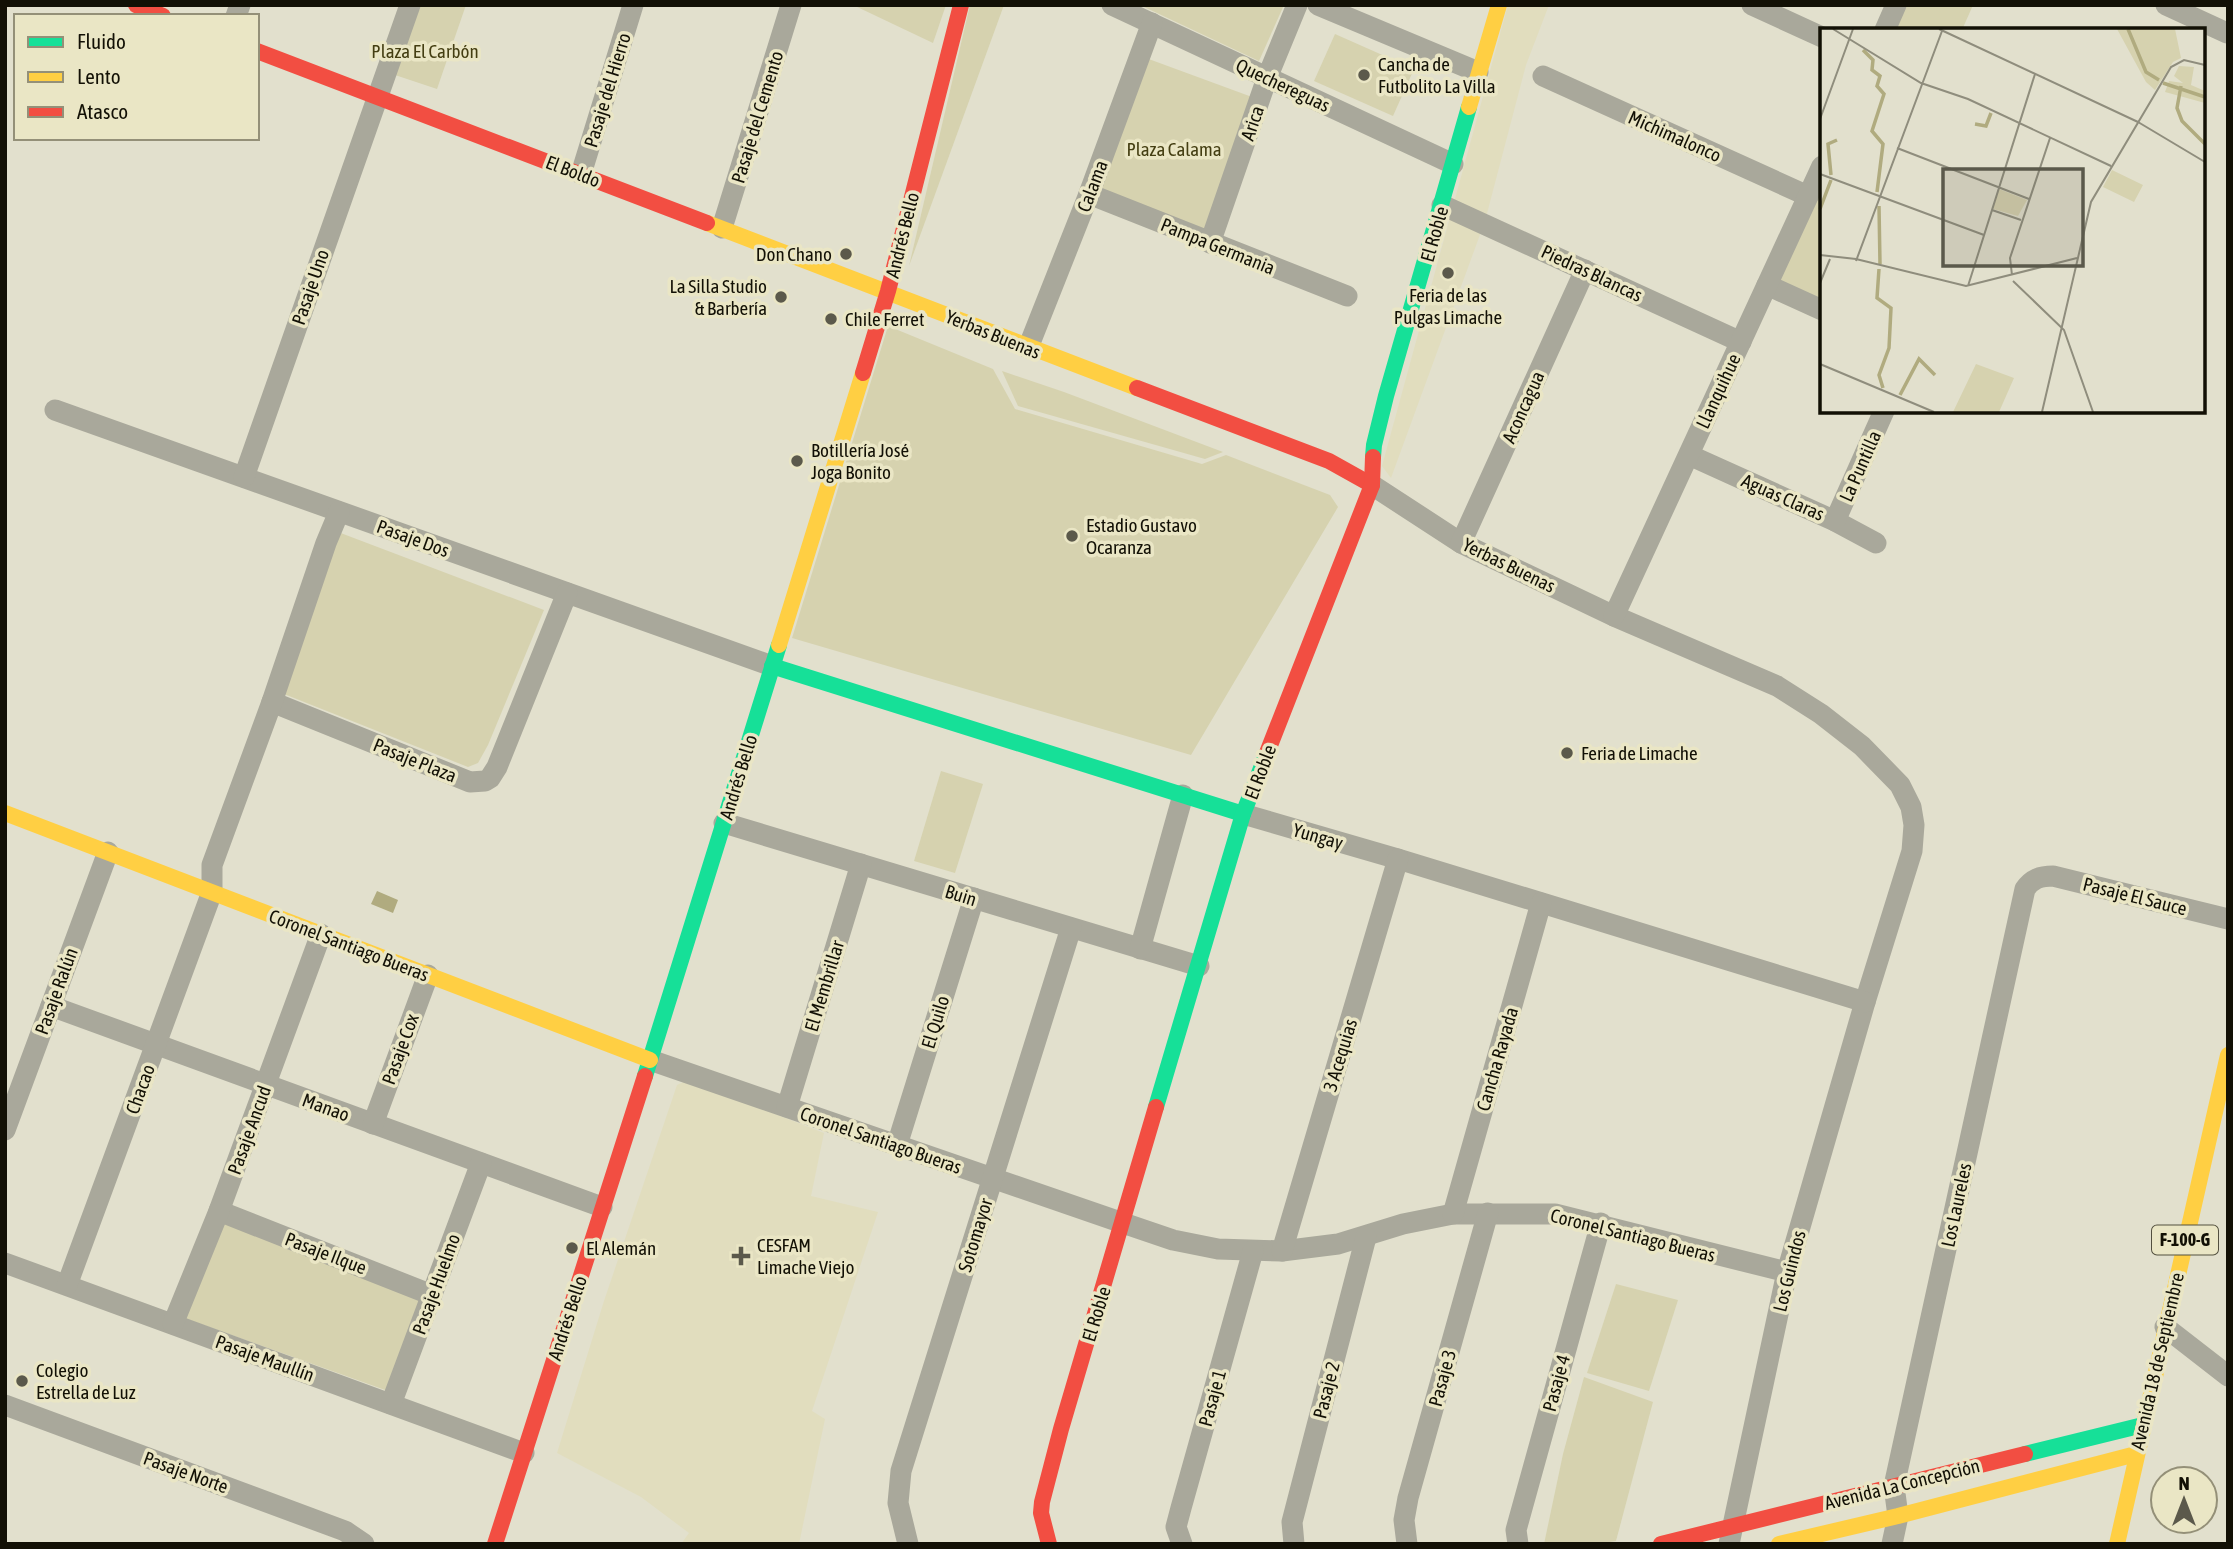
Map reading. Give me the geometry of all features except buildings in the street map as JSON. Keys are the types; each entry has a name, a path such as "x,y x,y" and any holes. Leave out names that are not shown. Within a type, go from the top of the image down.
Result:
{"street":[{"path":"136,5 158,14"},
{"name":"Pasaje Uno","path":"244,477 410,5"},
{"name":"Pasaje del Hierro","path":"581,174 633,5"},
{"name":"Pasaje del Cemento","path":"722,228 791,5"},
{"name":"Andrés Bello","path":"495,1544 724,823 888,291 961,5"},
{"name":"Quechereguas","path":"1112,5 1453,164"},
{"name":"Arica","path":"1210,243 1267,78 1297,5"},
{"path":"1318,5 1478,72"},
{"name":"El Roble","path":"1049,1544 1041,1513 1042,1502 1061,1429 1243,814 1372,485 1374,445 1386,396 1499,5"},
{"path":"1752,5 1820,36"},
{"path":"1886,28 1896,5"},
{"path":"2166,5 2227,33"},
{"name":"Calama","path":"1028,348 1153,23"},
{"name":"El Boldo","path":"259,52 888,291"},
{"name":"Michimalonco","path":"1543,76 1808,196"},
{"name":"Llanquihue","path":"1614,616 1820,170"},
{"name":"Pampa Germania","path":"1089,194 1347,296"},
{"name":"Piedras Blancas","path":"1442,205 1741,342"},
{"name":"Aconcagua","path":"1461,543 1585,270"},
{"path":"1767,285 1820,309"},
{"name":"Yerbas Buenas","path":"888,291 1028,348 1329,461 1372,485 1461,543 1614,616 1777,686 1821,714 1862,746 1900,785 1911,807 1914,825 1912,851 1864,1002"},
{"name":"Pasaje Dos","path":"55,410 772,666"},
{"name":"La Puntilla","path":"1835,520 1883,413"},
{"name":"Aguas Claras","path":"1689,455 1835,520 1876,543"},
{"path":"212,892 212,865 272,702 326,543 340,512"},
{"name":"Pasaje Plaza","path":"272,702 470,782 485,781 497,767 567,593"},
{"name":"Yungay","path":"772,666 1243,814 1864,1002"},
{"path":"1140,949 1183,795"},
{"name":"Coronel Santiago Bueras","path":"5,813 649,1060 1173,1240 1217,1249 1282,1251 1366,1237 1403,1224 1453,1214 1555,1214 1601,1223 1787,1272"},
{"name":"Buin","path":"724,823 1199,966"},
{"name":"Pasaje Ralún","path":"5,1130 108,852"},
{"name":"3 Acequias","path":"1282,1251 1398,859"},
{"name":"El Membrillar","path":"787,1107 860,864"},
{"name":"Pasaje El Sauce","path":"2042,876 2053,876 2228,919"},
{"name":"Los Laureles","path":"1892,1544 1898,1516 1894,1486 2025,889 2031,881 2042,876"},
{"name":"Chacao","path":"67,1285 212,892"},
{"name":"El Quilo","path":"897,1145 974,898"},
{"name":"Cancha Rayada","path":"1453,1214 1541,903"},
{"name":"Sotomayor","path":"908,1544 898,1503 901,1471 1071,928"},
{"name":"Pasaje Ancud","path":"173,1324 219,1211 321,934"},
{"name":"Pasaje Cox","path":"373,1124 428,975"},
{"name":"Los Guindos","path":"1730,1535 1787,1272 1864,1002"},
{"name":"Manao","path":"51,1006 602,1207"},
{"name":"Avenida 18 de Septiembre","path":"2117,1544 2228,1055"},
{"path":"2210,1133 2228,1148"},
{"name":"Pasaje Huelmo","path":"391,1404 481,1163"},
{"name":"Pasaje Ilque","path":"219,1211 432,1294"},
{"name":"Pasaje 3","path":"1407,1544 1404,1520 1408,1497 1488,1213"},
{"name":"Pasaje 4","path":"1518,1544 1516,1530 1601,1223"},
{"name":"Pasaje 2","path":"1294,1544 1292,1522 1366,1237"},
{"name":"Pasaje 1","path":"1182,1544 1176,1527 1253,1251"},
{"name":"Pasaje Maullín","path":"5,1263 524,1453"},
{"path":"2165,1327 2228,1376"},
{"name":"Pasaje Norte","path":"5,1405 345,1531 364,1544"},
{"name":"Avenida La Concepción","path":"1661,1544 1730,1535 1894,1486 2143,1425"},
{"name":"Avenida La Concepción","path":"1779,1544 2136,1454"}],"shaded area":[{"name":"Feria de las Pulgas Limache","path":"1508,5 1549,5 1526,65 1485,221 1391,478 1382,466"},
{"path":"377,891 398,900 393,913 371,904"},
{"path":"688,1080 824,1133 811,1196 878,1212 812,1411 825,1419 799,1544 681,1544 689,1533 641,1497 557,1453 604,1301 677,1085"}],"green space":[{"name":"Plaza El Carbón","path":"416,5 466,5 437,89 392,74"},
{"path":"853,5 946,5 933,43"},
{"path":"970,5 1004,5 909,266"},
{"path":"1140,5 1284,5 1259,61"},
{"path":"1900,5 1973,5 1963,28 1897,28 1891,25"},
{"name":"Cancha de Futbolito La Villa","path":"1335,34 1414,69 1393,116 1314,81"},
{"name":"Plaza Calama","path":"1146,58 1252,97 1207,232 1098,190"},
{"path":"1820,170 1820,299 1770,276"},
{"name":"Estadio Gustavo Ocaranza","path":"888,326 993,369 1015,409 1202,464 1226,455 1330,495 1338,507 1191,755 792,638"},
{"path":"1002,371 1223,452 1205,459 1018,406"},
{"path":"338,532 544,610 478,763 468,767 284,694"},
{"path":"941,771 983,784 955,873 914,861"},
{"path":"220,1220 422,1298 388,1391 181,1317"},
{"path":"1616,1284 1678,1300 1649,1391 1587,1373"},
{"path":"1584,1377 1653,1402 1616,1541 1597,1544 1544,1544 1563,1454"}],"traffic: fast":[{"path":"1373,457 1386,396 1469,107"},
{"path":"645,1076 779,645"},
{"path":"772,666 1243,814"},
{"path":"1156,1107 1243,814 1267,753"},
{"path":"2025,1454 2143,1425"}],"traffic: slow":[{"path":"1469,107 1499,5"},
{"path":"707,223 1137,388"},
{"path":"779,645 863,373"},
{"path":"5,813 650,1060"},
{"path":"2117,1544 2228,1055"},
{"path":"1779,1544 2136,1454"}],"traffic: jam":[{"path":"136,5 158,14"},
{"path":"863,373 888,291 961,5"},
{"path":"259,52 707,223"},
{"path":"1137,388 1329,461 1372,485"},
{"path":"1267,753 1372,485 1373,457"},
{"path":"495,1544 645,1076"},
{"path":"1049,1544 1041,1513 1042,1502 1156,1107"},
{"path":"1661,1544 2025,1454"}],"place":[{"name":"Cancha de Futbolito La Villa","path":"1364,75"},
{"name":"Don Chano","path":"846,254"},
{"name":"Feria de las Pulgas Limache","path":"1448,273"},
{"name":"La Silla Studio & Barbería","path":"781,297"},
{"name":"Chile Ferret","path":"831,319"},
{"name":"Botillería José Joga Bonito","path":"797,461"},
{"name":"Estadio Gustavo Ocaranza","path":"1072,536"},
{"name":"Feria de Limache","path":"1567,753"},
{"name":"El Alemán","path":"572,1248"},
{"name":"CESFAM Limache Viejo","path":"741,1256"},
{"name":"Colegio Estrella de Luz","path":"22,1381"}]}
